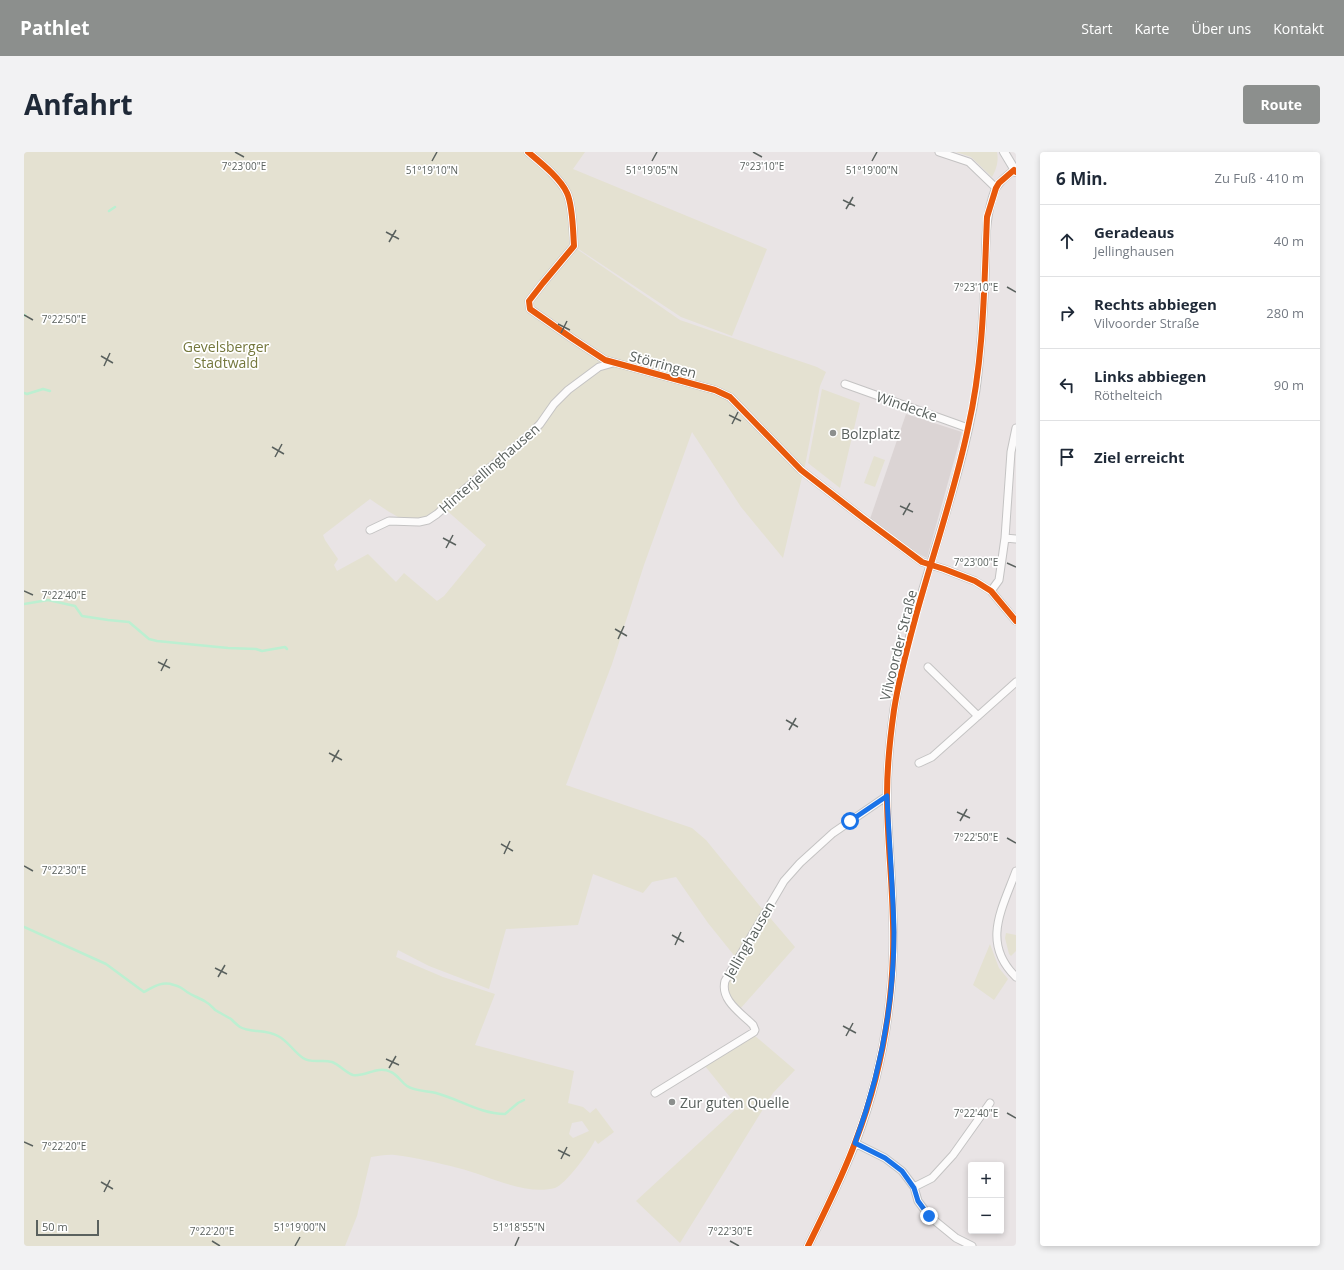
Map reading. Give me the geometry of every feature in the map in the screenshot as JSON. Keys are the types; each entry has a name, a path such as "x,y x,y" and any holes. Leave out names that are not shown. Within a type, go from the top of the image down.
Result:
{"street":[{"name":"Störringen","path":"528,152 552,174 567,194 571,212 574,246 529,301 530,309 605,360 715,390 730,397 801,470 922,562 975,581 991,591 1016,621"},
{"path":"939,152 969,162 996,188"},
{"path":"1004,152 1015,171"},
{"name":"Vilvoorder Straße","path":"808,1246 855,1143 878,1071 884,1043 891,995 894,932 887,796 891,733 906,652 968,428 976,389 983,323 987,217 999,183 1015,171"},
{"name":"Hinterjellinghausen","path":"370,530 389,520 419,522 428,520 438,514 474,480 530,434 540,424 554,404 568,390 587,374 599,367 613,363"},
{"name":"Windecke","path":"845,384 968,428"},
{"path":"991,591 999,580 1005,538 1011,452 1016,428"},
{"path":"1005,538 1016,539"},
{"path":"928,667 978,716"},
{"path":"919,763 932,758 1016,682"},
{"name":"Jellinghausen","path":"655,1093 754,1032 755,1030 753,1025 726,998 724,990 725,981 784,881 800,863 833,833 887,796"},
{"path":"1016,871 999,917 996,930 997,948 1002,959 1016,978"},
{"path":"914,1188 932,1178 953,1155 990,1103"},
{"path":"855,1143 890,1161 902,1171 914,1188 918,1201 929,1216 956,1238 972,1246"}],"shaded area":[{"path":"906,414 962,432 927,558 917,553 870,519"}],"green space":[{"name":"Gevelsberger Stadtwald","path":"24,152 585,152 573,169 767,249 732,336 681,317 574,246 573,240 573,246 552,272 574,247 680,320 817,367 826,372 820,386 804,471 731,395 716,388 613,361 605,358 573,338 572,340 608,362 585,373 565,390 531,431 436,512 420,519 407,520 386,510 370,499 323,535 338,559 334,565 337,571 368,554 396,582 404,573 437,601 444,596 486,545 445,509 532,435 576,385 597,370 611,365 715,391 729,398 803,473 783,558 741,507 692,432 644,565 612,664 566,785 692,828 706,840 763,910 737,959 708,923 676,877 652,882 643,893 593,874 578,925 506,929 489,989 429,966 398,950 396,957 443,977 495,994 475,1045 574,1071 568,1103 583,1107 590,1113 596,1108 614,1132 598,1144 595,1140 577,1167 565,1181 555,1188 543,1190 506,1184 469,1171 435,1162 392,1155 371,1157 357,1216 345,1246 24,1246","holes":["582,1121 589,1131 573,1138 569,1134 572,1123"]},
{"path":"956,152 997,152 997,165 992,177 971,157"},
{"name":"Bolzplatz","path":"822,389 860,403 840,488 808,463"},
{"path":"874,456 885,460 875,487 864,483"},
{"path":"766,913 795,947 740,1009 727,996 728,980"},
{"path":"1006,933 1016,935 1016,951 1011,956 1009,954 1005,938"},
{"path":"990,944 999,968 1008,979 994,1000 973,985"},
{"path":"754,1035 795,1070 773,1093 680,1243 636,1201 738,1107 705,1066"}],"waterway":[{"path":"109,211 115,207"},
{"path":"24,393 27,394 43,389 50,391"},
{"path":"24,604 48,600 75,606 82,616 129,622 149,639 157,641 228,648 256,649 262,651 285,647 287,649"},
{"path":"24,927 106,964 144,992 162,984 176,985 201,999 215,1010 231,1019 240,1027 248,1030 268,1032 278,1036 306,1060 332,1062 353,1075 376,1070 386,1070 393,1073 410,1088 436,1093 487,1112 505,1114 524,1100"}],"cycle path":[{"path":"528,152 555,176 567,193 572,212 574,246 529,301 530,309 605,360 715,390 730,397 801,470 922,562 975,581 991,591 1016,621"},
{"path":"808,1246 840,1180 856,1140 871,1094 882,1048 890,1001 893,954 893,914 887,795 889,752 894,710 898,685 907,649 957,474 973,402 980,350 984,297 987,217 999,183 1014,170 1016,172"}],"place":[{"name":"Bolzplatz","path":"833,433"},
{"name":"Zur guten Quelle","path":"672,1102"}],"route":[{"path":"850,821 887,796 894,932 891,995 878,1071 855,1143 885,1158 902,1171 915,1189 918,1201 929,1216"}]}
